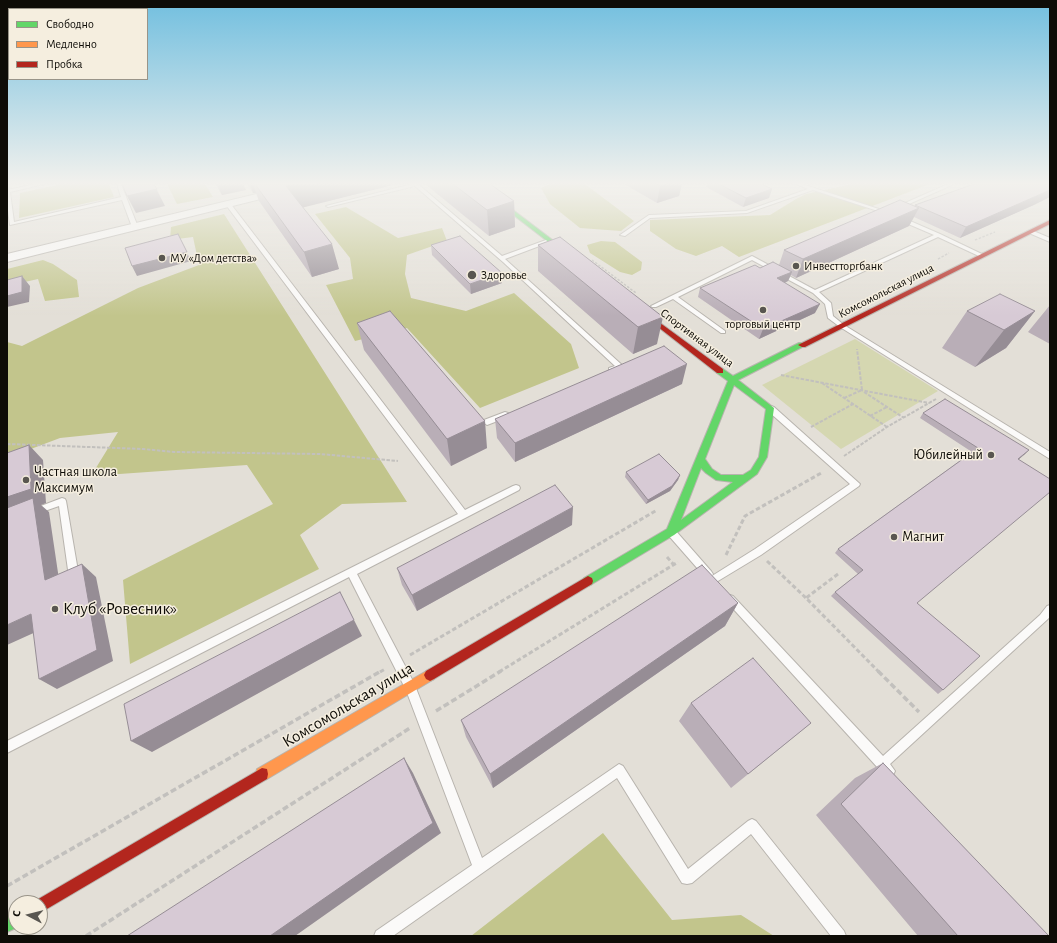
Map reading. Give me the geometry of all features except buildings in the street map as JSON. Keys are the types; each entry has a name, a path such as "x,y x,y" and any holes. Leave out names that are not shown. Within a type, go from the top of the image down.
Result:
{"street":[{"path":"7,258 131,228"},
{"path":"533,228 581,264"},
{"name":"Комсомольская улица","path":"732,380 1039,228"},
{"name":"Спортивная улица","path":"631,303 732,380"},
{"path":"671,532 732,380 770,408"},
{"name":"Комсомольская улица","path":"48,901 671,532 754,472 763,457 770,408"},
{"path":"700,460 709,472 719,478 744,479"}],"lane":[{"path":"246,228 464,515"},
{"path":"467,228 623,365 606,372"},
{"path":"623,235 633,228"},
{"path":"922,228 983,256"},
{"path":"1031,232 1050,240"},
{"path":"815,292 938,235"},
{"path":"502,258 550,241"},
{"path":"654,306 752,258 815,292 828,303 830,317 842,326 1050,456"},
{"path":"674,297 723,332"},
{"path":"718,586 758,552 856,484 770,408"},
{"path":"487,422 515,411"},
{"path":"7,747 516,488"},
{"path":"28,514 62,501 75,580"},
{"path":"671,532 718,586 898,781"},
{"path":"351,572 410,687 479,867"},
{"path":"882,764 1043,618 1050,609"},
{"path":"381,936 618,770 686,878 752,825 839,936"}],"path":[{"path":"934,261 962,246 999,230"},
{"path":"591,259 654,306"},
{"path":"856,334 862,390 904,418"},
{"path":"781,374 929,403"},
{"path":"820,382 887,427"},
{"path":"844,398 862,390"},
{"path":"845,457 887,427 948,392"},
{"path":"810,428 853,404"},
{"path":"870,416 887,407"},
{"path":"7,444 143,449 174,452 320,454 398,462"},
{"path":"718,586 745,516 835,465"},
{"path":"758,552 806,598 929,722"},
{"path":"86,936 423,719 691,554"},
{"path":"806,598 838,574"}],"green space":[{"path":"171,228 233,228 407,502 342,504 300,535 319,569 130,664 123,580 273,504 247,465 91,476 118,432 60,438 7,458 7,342 22,346 138,288 199,265 193,237 170,240"},
{"path":"326,228 381,228 398,238 442,228 447,241 407,255 405,274 411,298 466,311 514,293 571,344 579,368 480,408 407,328 355,341 326,285 353,279 350,258"},
{"path":"580,228 625,228 621,231"},
{"path":"650,228 815,228 739,257 722,246 696,256 676,249 650,231"},
{"path":"601,241 615,242 642,262 641,270 632,275 620,272 590,253 587,245"},
{"path":"43,260 53,264 77,280 79,297 45,301 38,279 7,286 7,269"},
{"path":"855,339 938,391 841,449 762,385"},
{"path":"603,833 672,920 741,915 774,936 471,936"}],"traffic: fast":[{"path":"534,228 574,259"},
{"path":"671,532 732,380 802,345"},
{"path":"588,581 671,532 754,472 763,457 770,408 720,371"},
{"path":"700,460 709,471 719,478 744,479"}],"traffic: slow":[{"path":"262,774 430,675"}],"traffic: jam":[{"path":"802,345 1038,228"},
{"path":"637,308 720,371"},
{"path":"430,675 588,581"},
{"path":"48,901 262,774"}],"place":[{"name":"МУ «Дом детства»","path":"162,258"},
{"name":"Инвестторгбанк","path":"796,266"},
{"name":"Здоровье","path":"472,275"},
{"name":"торговый центр","path":"763,310"},
{"name":"Юбилейный","path":"991,455"},
{"name":"Частная школа Максимум","path":"26,480"},
{"name":"Магнит","path":"894,537"},
{"name":"Клуб «Ровесник»","path":"55,609"}]}
